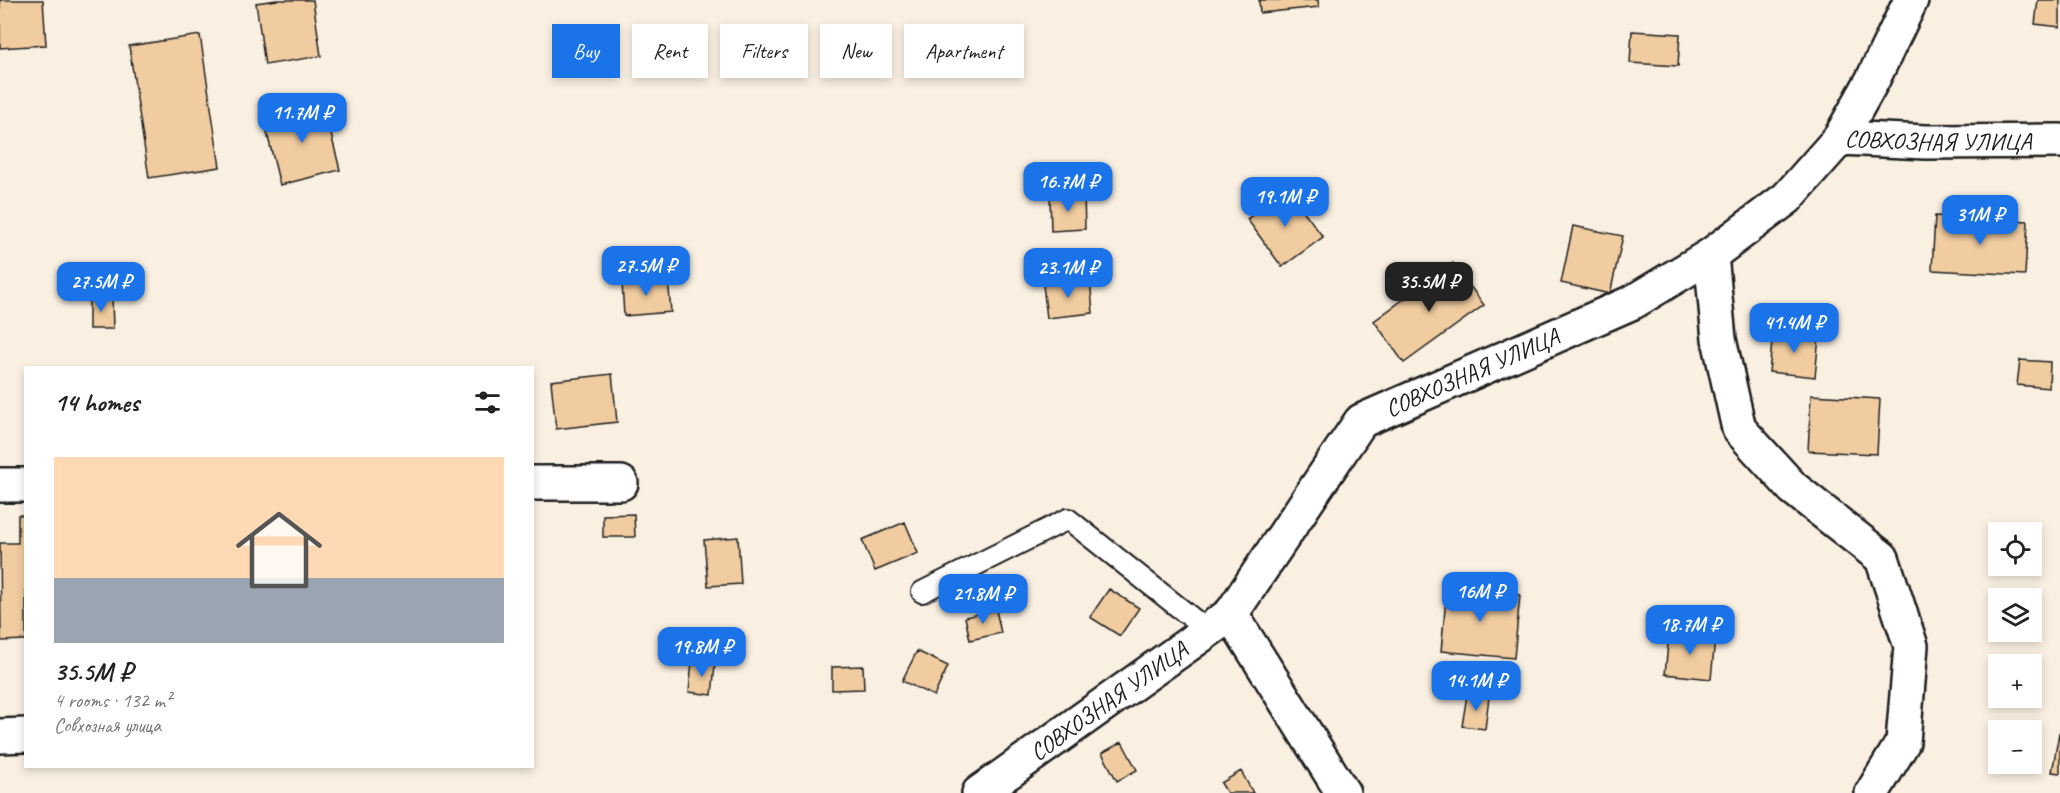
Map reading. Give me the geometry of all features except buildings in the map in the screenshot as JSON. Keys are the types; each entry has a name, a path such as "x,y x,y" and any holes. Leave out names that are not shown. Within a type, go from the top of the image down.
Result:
{"street":[{"path":"1840,138 1873,80 1911,0"},
{"name":"СОВХОЗНАЯ УЛИЦА","path":"979,793 1219,622 1361,421 1633,303 1711,255 1787,198 1840,138 1926,142 2060,141"},
{"path":"1711,255 1719,339 1739,429 1793,488 1882,558 1911,646 1903,742 1872,793"},
{"path":"534,483 621,483"},
{"path":"0,485 24,485"},
{"path":"1219,622 1343,793"},
{"path":"0,736 24,735"}],"lane":[{"path":"922,592 1068,519 1219,622"}]}
